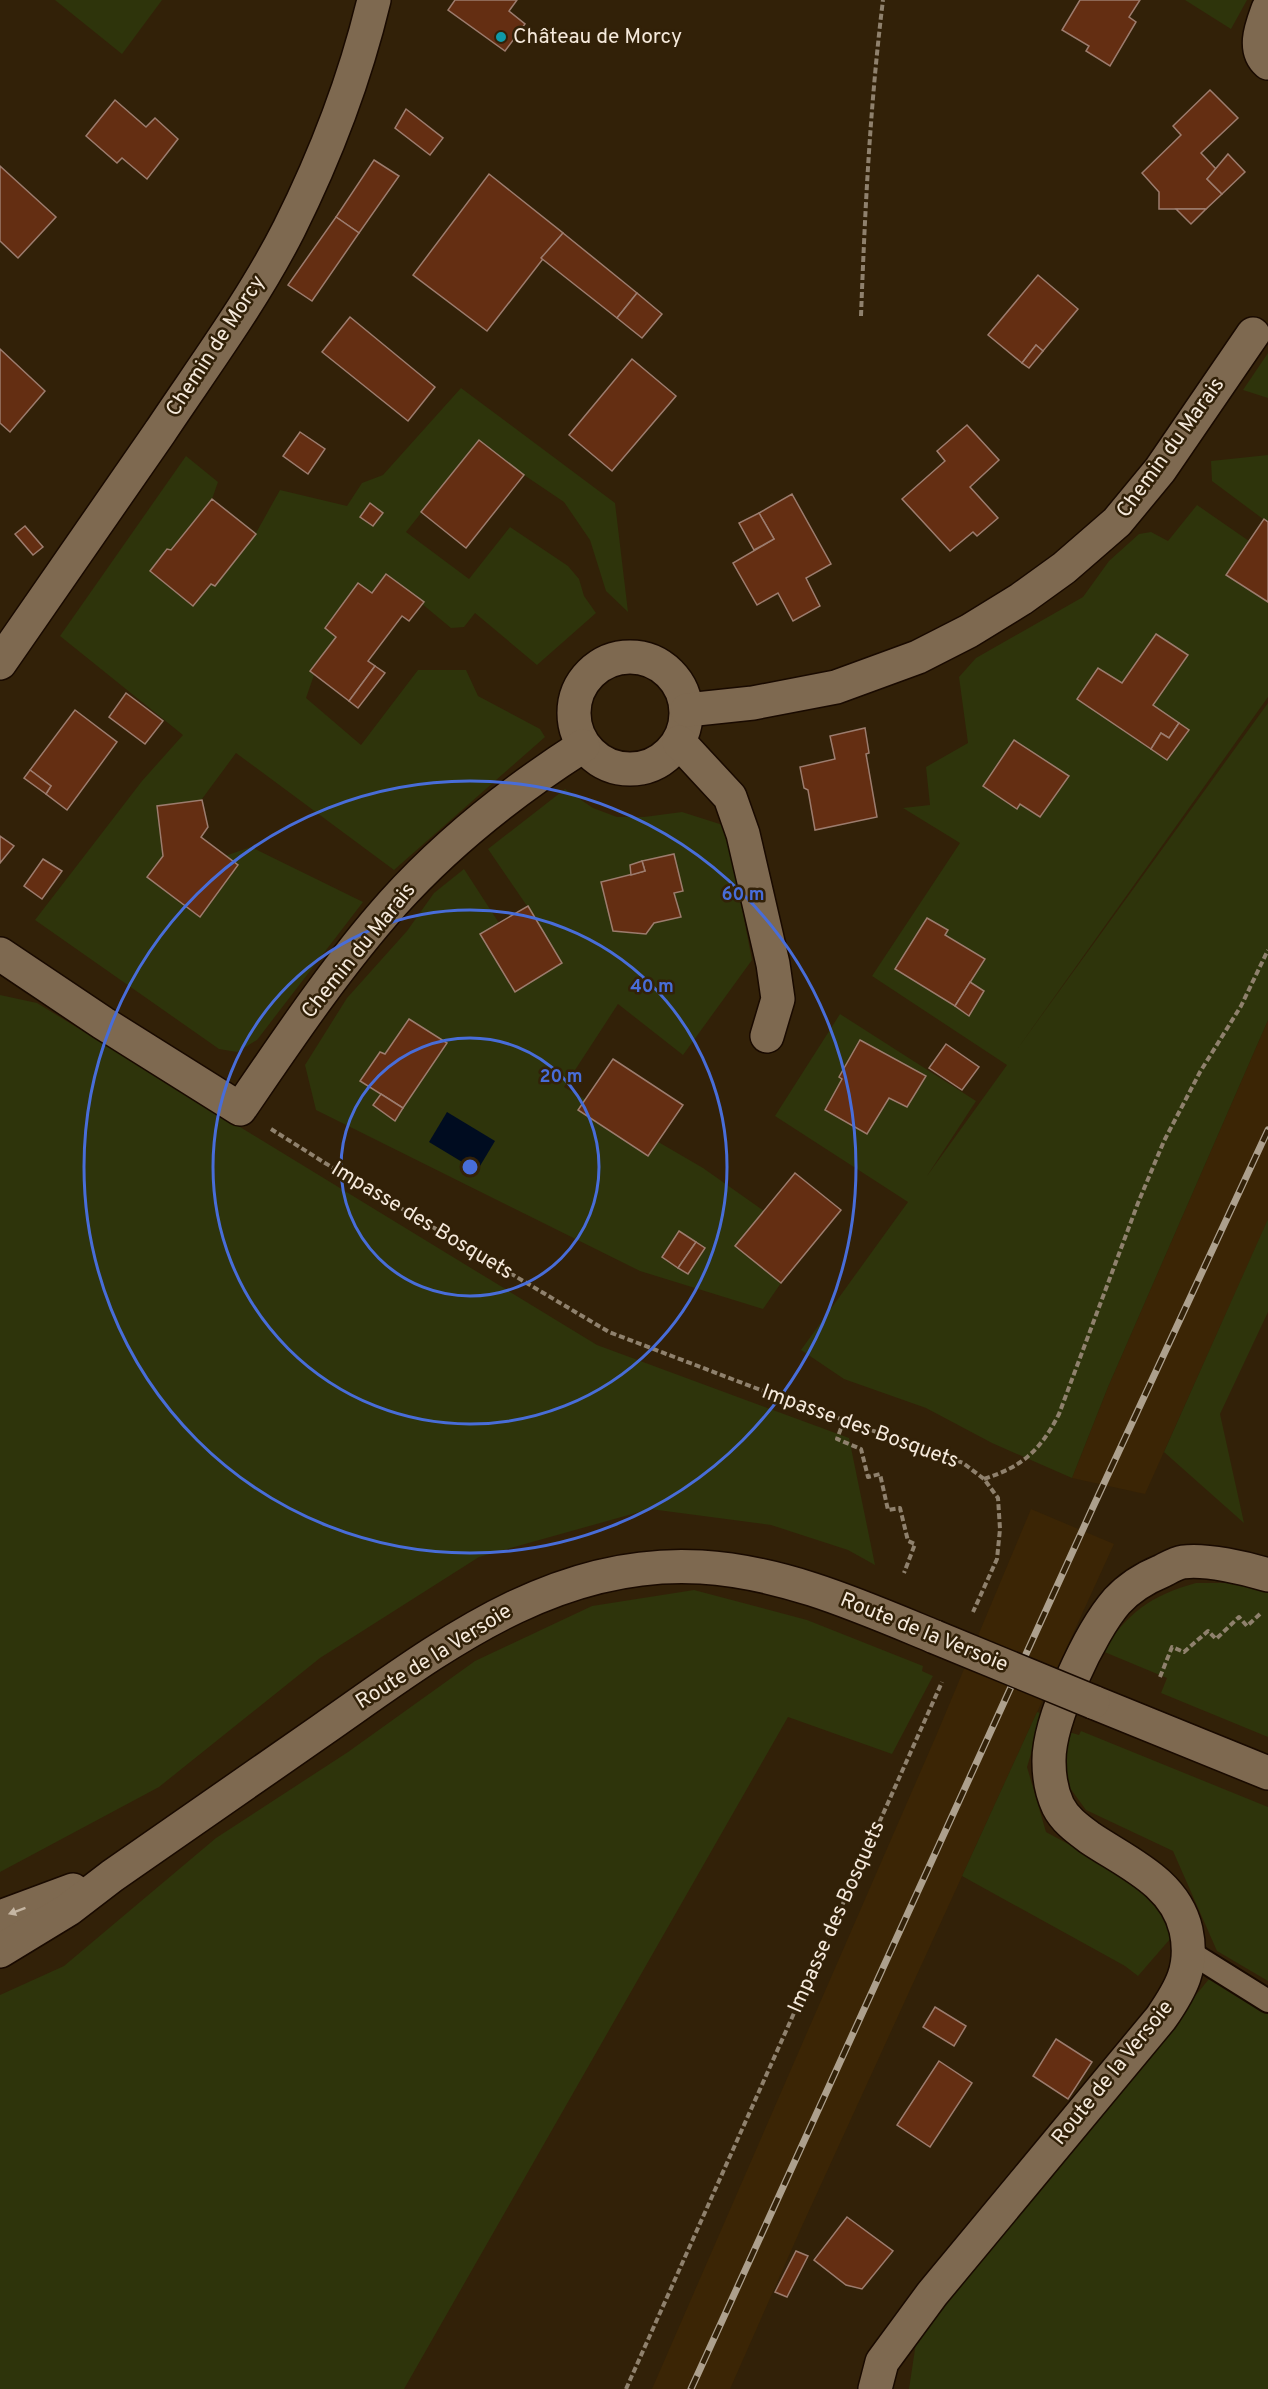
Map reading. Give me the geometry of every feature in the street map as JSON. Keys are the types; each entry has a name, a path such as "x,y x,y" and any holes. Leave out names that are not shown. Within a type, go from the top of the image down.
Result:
{"street":[{"name":"Chemin de Morcy","path":"0,663 210,357 275,254 312,178 334,125 362,45 374,0"},
{"path":"1268,9 1258,37 1264,60 1268,63"},
{"name":"Chemin du Marais","path":"687,710 753,703 836,687 918,657 969,631 1021,599 1064,568 1117,522 1160,470 1253,334"},
{"path":"636,656 655,662 671,674 682,690 687,710 685,726 679,742 666,756 650,765 632,770 613,767 597,759 583,746 575,730 574,700 589,673 615,657 636,656"},
{"path":"679,742 730,797 743,834 773,964 778,999 767,1036"},
{"name":"Chemin du Marais","path":"240,1109 283,1045 350,956 394,903 459,838 535,777 583,746"},
{"path":"0,954 240,1109"},
{"name":"Route de la Versoie","path":"875,2389 882,2362 932,2294 1161,2018 1179,1992 1187,1972 1186,1930 1178,1907 1160,1885 1138,1867 1074,1827 1059,1808 1051,1787 1048,1762 1056,1721 1089,1641 1117,1600 1140,1581 1182,1562 1237,1566 1268,1575"},
{"name":"Route de la Versoie","path":"0,1952 69,1909 112,1876 449,1643 504,1610 542,1594 580,1580 620,1572 660,1567 701,1567 781,1580 820,1592 1268,1773"},
{"name":"Route de la Versoie","path":"0,1917 112,1876"}],"lane":[{"path":"1188,1951 1268,2001"}],"path":[{"path":"861,316 866,186 874,75 883,0"},
{"path":"984,1479 1008,1471 1029,1457 1047,1437 1059,1414 1138,1203 1164,1141 1200,1072 1241,1006 1268,950"},
{"name":"Impasse des Bosquets","path":"240,1109 325,1163 609,1332 963,1463 984,1479 998,1498 1000,1529 997,1559 973,1613"},
{"path":"844,1420 837,1439 861,1449 868,1477 880,1474 888,1510 900,1508 908,1541 915,1544 904,1573"},
{"path":"1160,1677 1172,1647 1184,1652 1208,1631 1216,1639 1239,1617 1247,1626 1268,1607"},
{"name":"Impasse des Bosquets","path":"626,2389 944,1678"}],"shaded area":[{"path":"1268,1020 1268,1220 1145,1494 1072,1478 1108,1387"},
{"path":"1031,1509 1114,1544 802,2226 730,2389 652,2389 936,1736"}],"green space":[{"path":"55,0 162,0 122,54"},
{"path":"1185,0 1247,0 1231,29"},
{"path":"1268,353 1268,398 1243,390"},
{"path":"461,388 615,503 628,612 606,591 590,540 564,502 479,440 406,532 469,579 510,527 568,566 579,579 584,596 596,613 537,665 475,613 464,627 451,628 386,574 310,671 314,675 306,698 361,745 418,670 466,670 478,696 540,729 545,737 394,870 236,753 202,799 201,837 225,856 251,847 363,902 257,1040 237,1052 219,1049 35,920 142,781 183,735 60,636 186,456 218,482 212,499 256,533 280,490 347,506 362,483 383,475"},
{"path":"1268,455 1268,697 1018,1048 1268,703 1268,1020 1108,1387 1072,1478 992,1443 926,1408 844,1379 801,1350 908,1202 775,1116 840,1014 976,1101 927,1176 1007,1065 872,976 960,843 903,808 930,805 926,767 968,743 959,677 976,658 1083,597 1109,561 1139,534 1151,532 1168,541 1197,505 1249,541 1263,519 1212,481 1211,461"},
{"path":"565,789 593,808 617,817 644,817 682,812 726,826 752,960 683,1055 618,1004 564,1087 703,1168 764,1211 781,1283 763,1309 640,1271 316,1110 305,1065 347,998 407,931 434,893 464,869 499,923 527,906 488,849"},
{"path":"0,995 37,1003 597,1345 849,1438 875,1565 848,1550 771,1525 650,1509 479,1557 320,1658 159,1787 0,1872"},
{"path":"1268,1219 1268,1312 1220,1414 1244,1523 1164,1452"},
{"path":"1196,1583 1230,1583 1268,1591 1268,1737 1161,1693 1167,1678 1102,1651 1122,1626 1142,1607 1165,1594"},
{"path":"694,1590 807,1620 923,1666 922,1671 933,1676 892,1754 788,1717 404,2389 0,2389 0,1995 64,1966 216,1838 348,1752 475,1661 592,1606"},
{"path":"1037,1712 1043,1714 1027,1767 1046,1832 1107,1865 1161,1902 1177,1931 1138,1976 1125,1966 962,1876"},
{"path":"1081,1731 1268,1807 1268,1981 1217,1951 1173,1851 1086,1810 1070,1788 1064,1759 1069,1732 1079,1735"},
{"path":"1209,1979 1268,2014 1268,2389 909,2389 917,2336"}],"water":[{"path":"447,1112 495,1141 477,1171 429,1142"}],"building":[{"name":"Château de Morcy","path":"455,0 517,0 509,11 525,24 505,51 448,10"},
{"path":"1080,0 1140,0 1129,17 1136,22 1110,66 1086,51 1089,46 1062,30"},
{"path":"1210,90 1238,118 1201,153 1217,170 1207,179 1222,194 1206,209 1159,209 1159,192 1142,173 1181,135 1173,126"},
{"path":"115,100 146,127 155,118 178,139 147,179 122,158 117,163 86,136"},
{"path":"406,109 443,138 430,155 395,128"},
{"path":"1228,154 1245,172 1222,194 1207,179"},
{"path":"374,160 399,176 359,233 336,217"},
{"path":"0,166 56,217 18,258 0,241"},
{"path":"489,174 563,233 487,331 413,275"},
{"path":"1176,209 1206,209 1191,224"},
{"path":"336,217 359,233 312,301 288,285"},
{"path":"563,233 637,293 617,318 541,258"},
{"path":"1038,275 1078,309 1043,351 1036,345 1022,363 988,335"},
{"path":"637,293 662,314 642,338 617,318"},
{"path":"350,317 435,387 408,421 322,352"},
{"path":"1036,345 1043,351 1029,368 1022,363"},
{"path":"0,349 45,391 10,432 0,423"},
{"path":"632,359 676,396 612,471 569,435"},
{"path":"967,425 999,460 970,487 998,518 977,536 973,532 950,551 902,499 945,461 937,451"},
{"path":"300,432 325,449 308,474 283,456"},
{"path":"479,440 524,475 466,548 421,512"},
{"path":"792,494 831,564 806,578 820,606 793,621 778,593 757,605 733,563 774,539 759,513"},
{"path":"212,499 256,534 215,586 211,584 193,606 150,571 167,549 171,550"},
{"path":"370,503 383,513 373,526 360,517"},
{"path":"759,513 774,539 754,550 739,523"},
{"path":"1264,519 1268,522 1268,602 1226,575"},
{"path":"25,526 43,547 33,555 15,534"},
{"path":"386,574 424,602 409,621 402,616 368,661 375,666 349,701 310,671 336,637 325,628 358,583 372,593"},
{"path":"1156,634 1188,655 1153,705 1179,723 1169,738 1161,733 1151,749 1077,699 1098,668 1122,683"},
{"path":"375,666 385,673 358,708 349,701"},
{"path":"126,693 163,721 145,744 109,717"},
{"path":"75,710 117,742 67,810 46,794 51,786 30,770"},
{"path":"1179,723 1189,730 1167,760 1151,749 1161,733 1169,738"},
{"path":"865,728 869,753 866,754 877,817 815,830 808,790 804,788 800,767 835,759 830,736"},
{"path":"1014,740 1069,776 1040,817 1020,804 1017,809 983,786"},
{"path":"30,770 51,786 46,794 24,778"},
{"path":"202,800 208,827 201,837 238,865 200,917 147,877 163,856 157,806"},
{"path":"0,836 14,846 0,863"},
{"path":"674,854 683,891 674,893 681,917 654,923 646,934 613,931 601,882 645,871 642,861"},
{"path":"43,859 62,871 42,899 24,886"},
{"path":"642,861 645,871 631,875 630,865"},
{"path":"528,906 562,963 515,992 480,934"},
{"path":"927,918 948,930 945,935 985,959 955,1006 895,969"},
{"path":"970,982 984,991 969,1016 955,1006"},
{"path":"409,1019 447,1043 403,1108 360,1081 380,1052 385,1054"},
{"path":"860,1040 926,1076 907,1107 889,1098 867,1134 825,1110 842,1079 839,1077"},
{"path":"946,1044 979,1067 962,1090 929,1068"},
{"path":"613,1059 683,1105 648,1156 578,1110"},
{"path":"381,1094 403,1108 395,1121 373,1105"},
{"path":"795,1173 841,1210 781,1283 735,1246"},
{"path":"679,1231 696,1242 678,1268 662,1257"},
{"path":"696,1242 705,1248 688,1274 678,1268"},
{"path":"935,2007 966,2026 954,2046 923,2027"},
{"path":"1056,2039 1092,2062 1068,2099 1033,2076"},
{"path":"939,2061 972,2083 930,2147 897,2125"},
{"path":"847,2217 893,2251 862,2289 846,2285 814,2260"},
{"path":"796,2251 808,2256 787,2297 775,2292"}],"railway":[{"path":"691,2389 1093,1507 1268,1130"}],"place":[{"name":"Château de Morcy","path":"501,37"}]}
